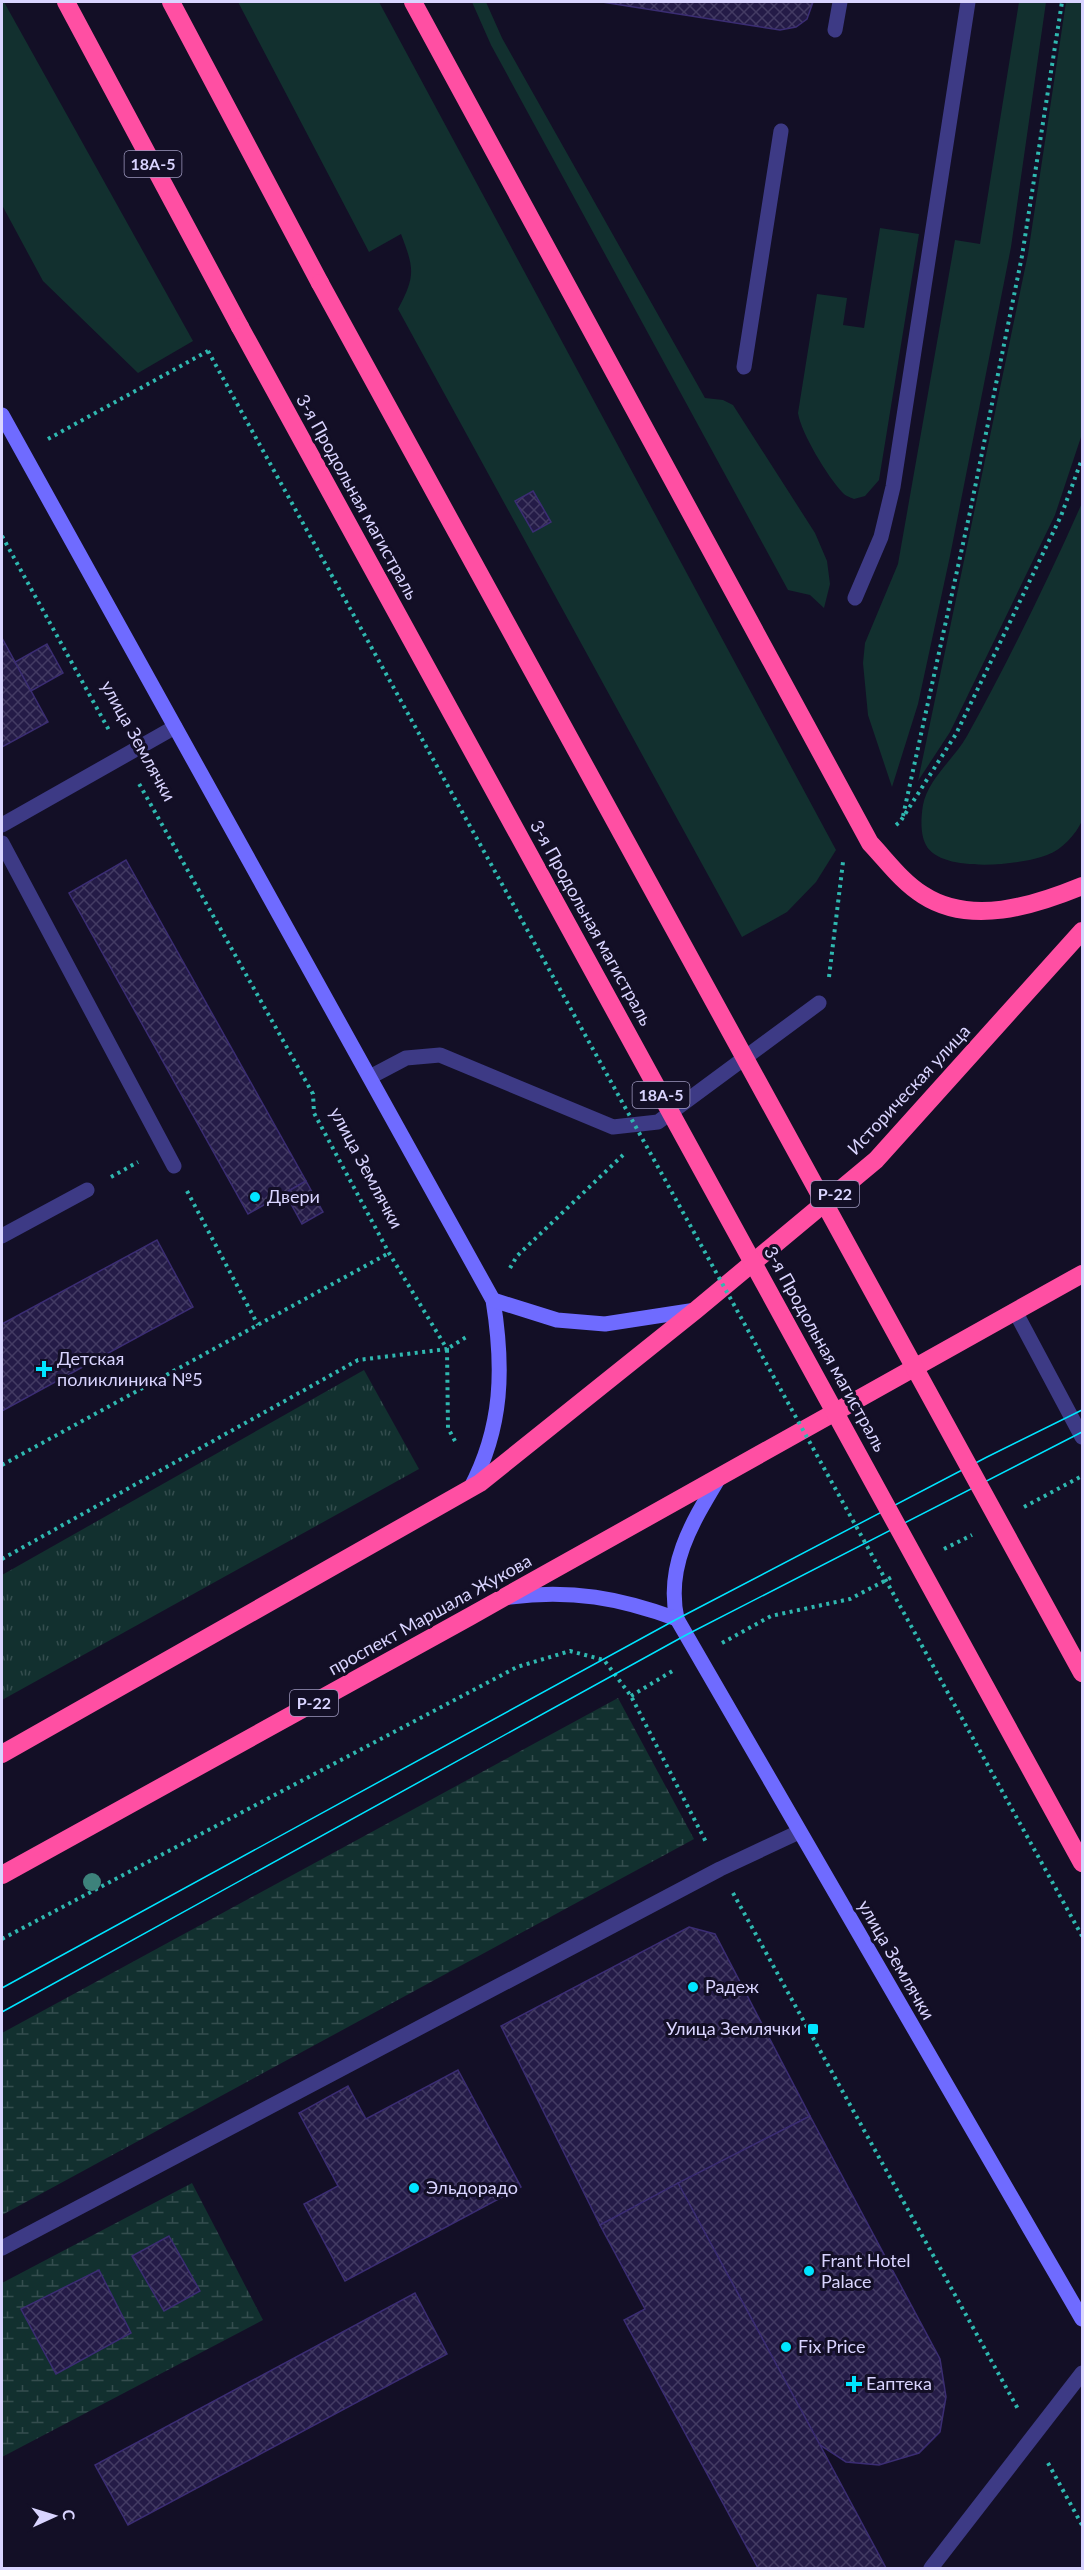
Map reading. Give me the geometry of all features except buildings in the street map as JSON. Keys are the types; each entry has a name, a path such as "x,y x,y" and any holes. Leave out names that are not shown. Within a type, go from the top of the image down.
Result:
{"highway":[{"name":"3-я Продольная магистраль","path":"66,2 240,327 1083,1863"},
{"path":"171,2 320,283 1083,1673"},
{"path":"413,2 870,843 905,882 922,895 939,904 961,910 982,911 1018,906 1055,897 1083,886"},
{"name":"Историческая улица","path":"470,1489 696,1310 876,1160 1083,931"},
{"name":"Р-22","path":"720,1476 1083,1274"},
{"name":"проспект Маршала Жукова","path":"2,1875 720,1476"},
{"name":"Р-22","path":"2,1754 470,1489"}],"main road":[{"path":"2,414 493,1300 498,1338 499,1404 488,1449 470,1489"},
{"path":"493,1300 557,1320 605,1323 696,1310"},
{"path":"504,1598 529,1594 608,1598 649,1608 677,1619 674,1593 678,1558 694,1521 720,1476"},
{"name":"улица Землячки","path":"677,1619 1083,2319"}],"street":[{"path":"836,30 840,2"},
{"path":"855,598 881,537 894,487 968,2"},
{"path":"744,367 781,131"},
{"path":"2,825 175,727"},
{"path":"2,843 174,1166"},
{"path":"370,1077 406,1058 440,1055 613,1127 658,1122 819,1003"},
{"path":"2,1236 87,1190"},
{"path":"1016,1312 1083,1437"},
{"path":"2,2248 720,1869 800,1832"},
{"path":"931,2568 1083,2373"}],"path":[{"path":"903,816 970,512 1022,256 1062,2"},
{"path":"23,453 208,351 1083,1936"},
{"path":"819,1003 831,972 843,862 900,822 956,734 1061,516 1083,459"},
{"name":"улица Землячки","path":"2,536 313,1094 314,1113 389,1253 447,1349"},
{"path":"633,1146 658,1122"},
{"path":"87,1190 164,1148"},
{"path":"2,1559 358,1360 447,1349 468,1337 493,1300 517,1256 625,1153"},
{"path":"174,1166 258,1325"},
{"path":"2,1465 389,1253"},
{"path":"447,1349 448,1428 455,1441"},
{"path":"1019,1510 1083,1476"},
{"path":"934,1554 977,1532"},
{"path":"631,1696 771,1616 850,1599 903,1571"},
{"path":"2,1939 517,1667 570,1651 604,1660 631,1696 720,1869 1083,2525"}],"green space":[{"path":"2,2 193,341 138,373 43,281 2,205"},
{"path":"238,2 379,2 836,850 816,882 787,912 742,937 398,309 408,288 411,272 409,255 401,234 369,252"},
{"path":"472,2 486,2 502,38 705,398 723,400 733,405 815,533 827,561 830,584 824,608 810,595 788,590 491,45"},
{"path":"1019,2 1046,2 1011,247 950,556 918,704 892,787 868,715 863,663 865,643 898,564 955,240 980,244"},
{"path":"1066,2 1082,2 1082,434 1055,515 950,732 918,781 1028,254"},
{"path":"880,228 919,234 879,480 865,496 854,499 843,493 823,466 804,432 798,413 817,294 847,298 843,325 864,328"},
{"path":"1082,503 1082,821 1063,845 1035,859 983,865 948,860 934,854 924,841 921,820 926,796 930,786 962,745 983,707 1027,621"},
{"path":"364,1370 419,1469 2,1700 2,1575"},
{"path":"618,1698 694,1839 2,2215 2,2033"},
{"path":"192,2183 263,2320 2,2457 2,2283"}],"tram line":[{"path":"2,1988 677,1619 1082,1410"},
{"path":"2,2012 686,1635 1082,1432"}],"place":[{"name":"Двери","path":"255,1197"},
{"name":"Детская поликлиника №5","path":"44,1369"},
{"name":"Радеж","path":"693,1987"},
{"name":"Улица Землячки","path":"813,2029"},
{"name":"Эльдорадо","path":"414,2188"},
{"name":"Frant Hotel Palace","path":"809,2271"},
{"name":"Fix Price","path":"786,2347"},
{"name":"Еаптека","path":"854,2384"}]}
